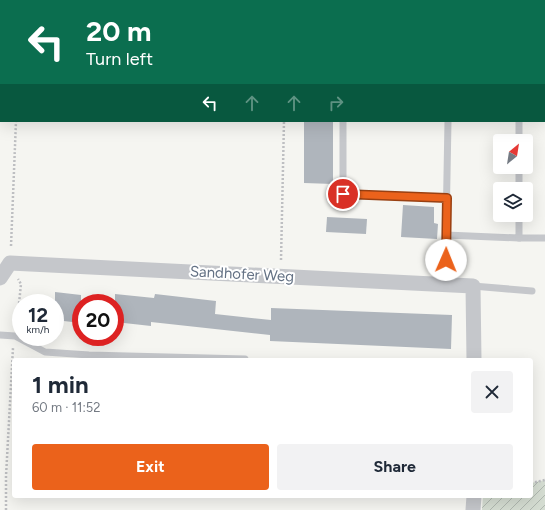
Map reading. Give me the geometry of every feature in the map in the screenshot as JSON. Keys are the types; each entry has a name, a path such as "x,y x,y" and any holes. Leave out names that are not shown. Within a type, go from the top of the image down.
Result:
{"street":[{"name":"Sandhofer Weg","path":"10,263 474,286"},
{"path":"0,278 10,263"},
{"path":"474,286 474,358"},
{"path":"473,510 474,498"}],"lane":[{"path":"343,122 343,194 447,198"},
{"path":"445,284 448,122"},
{"path":"519,122 519,134"},
{"path":"519,222 519,238"},
{"path":"446,235 545,238"},
{"path":"474,286 532,292"},
{"path":"0,335 12,336"},
{"path":"34,346 45,352 89,355 206,358"}],"path":[{"path":"16,122 10,263 21,284 20,294"},
{"path":"281,276 284,122"},
{"path":"12,358 13,346"},
{"path":"6,510 6,469 12,364"},
{"path":"533,483 545,480"}],"shaded area":[{"path":"545,480 545,510 482,510 483,498 533,498 533,483"}],"building":[{"path":"304,122 333,122 333,184 304,183"},
{"path":"403,205 434,207 434,223 438,224 437,239 401,237"},
{"path":"327,217 367,219 366,234 326,232"},
{"path":"55,292 72,294 72,322 64,321 64,294 55,294"},
{"path":"155,294 216,301 215,314 271,320 271,308 452,315 451,349 270,341 270,335 151,322 151,326 124,323 124,295 154,298"}],"route":[{"path":"343,194 447,198 446,260"}]}
